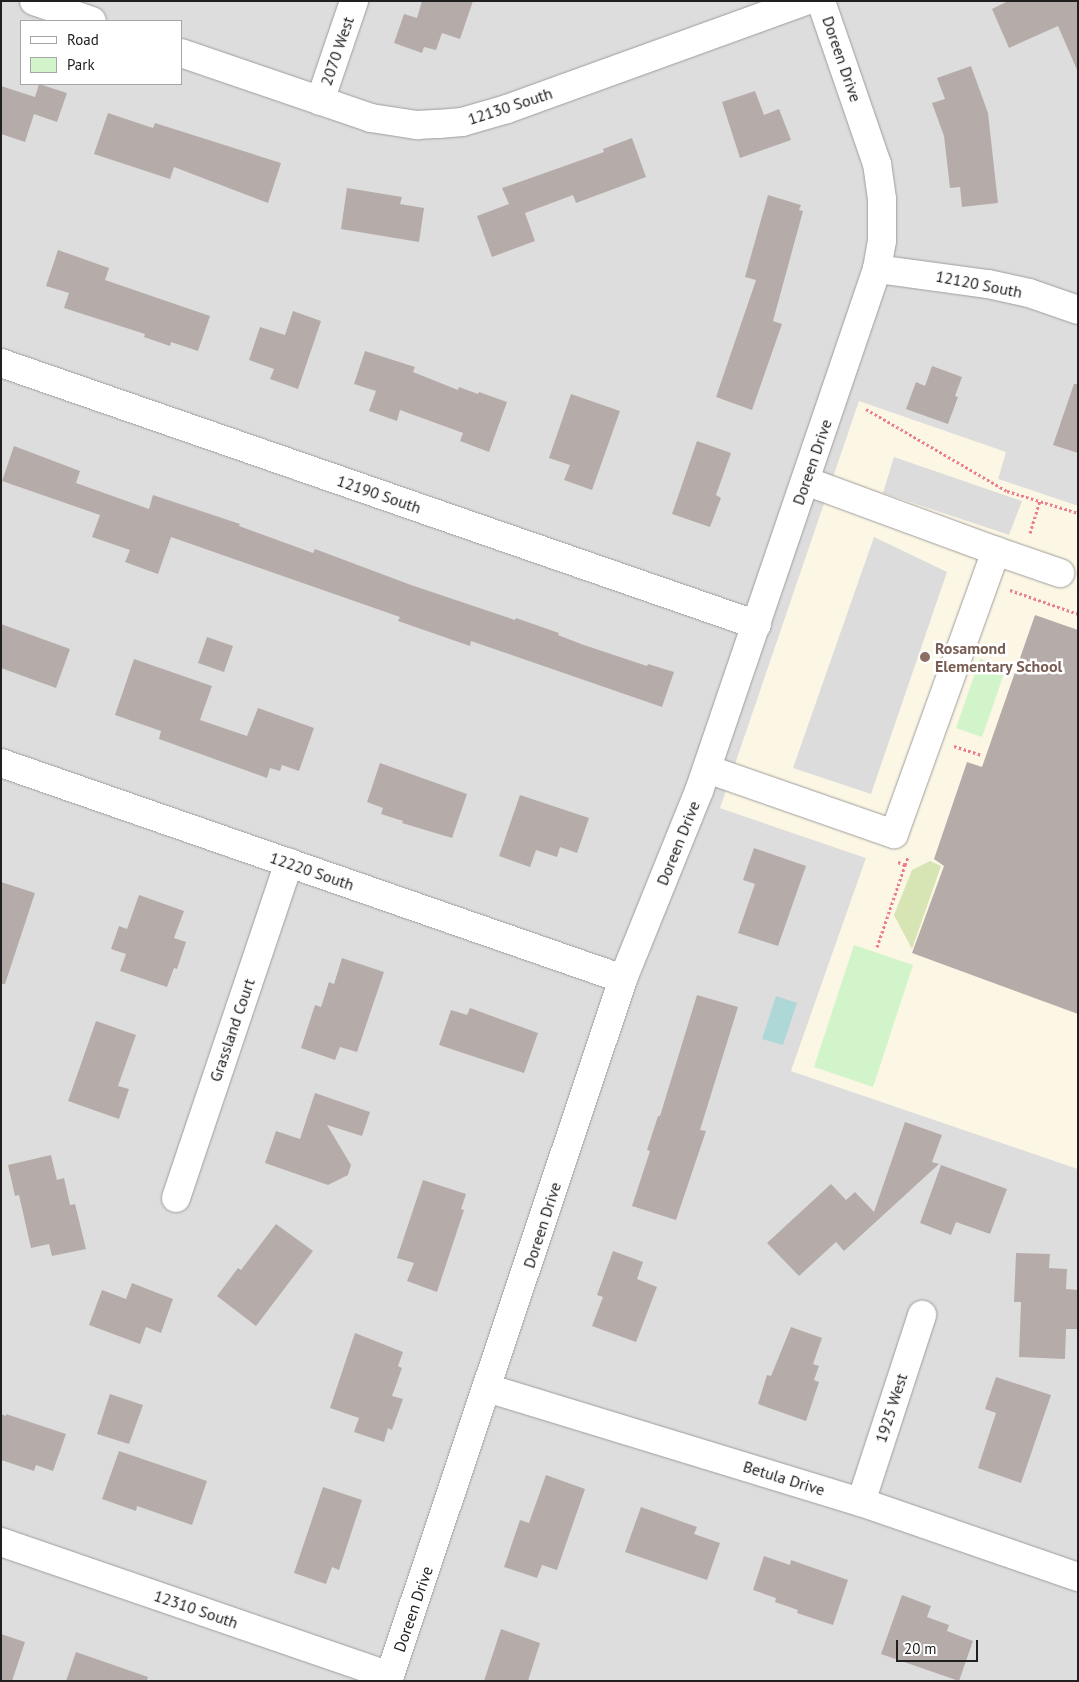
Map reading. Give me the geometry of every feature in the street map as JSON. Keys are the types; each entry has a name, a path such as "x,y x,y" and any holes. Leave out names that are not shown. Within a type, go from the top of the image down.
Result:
{"street":[{"path":"34,1 89,20"},
{"name":"2070 West","path":"320,101 354,1"},
{"name":"12130 South","path":"182,53 371,118 394,123 424,125 462,122 507,109 805,1"},
{"name":"Doreen Drive","path":"389,1678 623,979 707,770 877,269 882,241 882,199 878,164 821,1"},
{"name":"12120 South","path":"877,269 988,284 1029,293 1078,310"},
{"name":"12190 South","path":"1,362 756,625"},
{"path":"806,481 1060,573"},
{"path":"707,770 894,834 996,551"},
{"name":"12220 South","path":"1,762 623,979"},
{"name":"Grassland Court","path":"176,1198 289,863"},
{"name":"1925 West","path":"861,1502 922,1315"},
{"name":"Betula Drive","path":"487,1388 861,1502 1078,1578"},
{"name":"12310 South","path":"1,1542 389,1678"}],"path":[{"path":"866,409 1007,491 1078,513"},
{"path":"1028,539 1040,501"},
{"path":"1010,590 1078,614"},
{"path":"946,743 982,755"},
{"path":"877,948 905,865"}],"shaded area":[{"path":"1,1 1078,1 1078,506 998,479 1006,452 720,808 866,858 791,1071 1078,1169 1078,1681 1,1681"},
{"name":"Rosamond Elementary School","path":"859,401 1006,452 998,479 1078,506 1078,1169 791,1071 866,858 720,808"},
{"path":"894,457 1022,501 1009,535 883,493"},
{"path":"874,537 947,572 871,794 793,768"}],"green space":[{"path":"980,659 1006,668 982,737 956,728"},
{"path":"930,861 941,866 912,949 894,915 912,870"},
{"path":"854,945 913,965 873,1087 814,1067"}],"water":[{"path":"776,996 797,1003 783,1045 762,1039"}],"building":[{"path":"422,1 473,1 460,39 442,33 436,50 424,47 422,53 394,43 404,14 417,18"},
{"path":"1008,1 1078,1 1078,72 1058,26 1009,48 992,9"},
{"path":"971,66 988,113 998,203 962,207 960,187 950,188 944,136 932,103 945,99 937,78"},
{"path":"39,85 67,93 57,122 34,114 25,142 1,134 1,86 35,97"},
{"path":"755,91 764,115 779,109 791,140 740,158 722,102"},
{"path":"108,113 153,128 155,123 281,163 268,203 174,167 170,179 94,154"},
{"path":"632,138 646,177 576,203 573,195 525,213 535,241 492,257 477,216 509,204 502,188 604,152 603,149"},
{"path":"347,188 402,197 400,204 424,208 419,242 341,229"},
{"path":"768,195 801,205 799,210 803,211 773,321 782,324 752,410 716,397 756,280 745,277"},
{"path":"58,250 109,268 105,280 210,316 198,351 171,342 170,346 144,337 145,334 64,308 69,293 46,286"},
{"path":"293,311 321,321 298,389 270,379 274,369 249,360 260,327 285,335"},
{"path":"365,351 415,367 413,372 458,390 459,387 507,402 489,452 460,441 463,433 400,410 397,421 369,411 376,391 354,384"},
{"path":"932,366 962,377 955,396 958,397 948,424 906,409 916,382 925,386"},
{"path":"1074,384 1078,384 1078,453 1053,445"},
{"path":"571,394 620,411 592,490 564,480 570,465 549,458"},
{"path":"697,441 731,453 716,495 721,498 710,527 672,514"},
{"path":"14,446 80,471 76,483 149,509 153,495 240,524 239,526 313,553 315,549 411,585 559,633 558,635 581,644 647,666 648,664 674,672 662,707 471,641 470,646 398,621 400,617 171,537 158,574 125,562 130,550 92,537 100,515 2,481"},
{"path":"1035,615 1078,630 1078,1014 912,953 944,866 934,859 967,762 982,767"},
{"path":"1,624 70,649 56,688 1,668"},
{"path":"207,637 233,646 224,672 198,663"},
{"path":"134,659 212,686 200,720 247,736 258,708 314,728 299,771 282,765 280,771 270,768 267,778 159,739 161,731 115,715"},
{"path":"380,763 467,794 452,838 402,823 403,821 381,814 383,808 367,802"},
{"path":"520,795 589,818 577,853 560,847 557,857 536,850 530,867 499,856"},
{"path":"754,848 806,866 778,946 738,933 755,884 743,880"},
{"path":"1,882 35,893 5,984 1,984"},
{"path":"139,895 184,911 174,938 186,942 177,969 174,968 167,987 120,971 126,954 111,949 119,926 127,929"},
{"path":"342,958 384,972 357,1052 340,1047 335,1060 301,1048 315,1005 321,1007 329,982 334,984"},
{"path":"697,995 738,1007 700,1130 706,1131 676,1220 632,1206 650,1151 647,1150 658,1116 660,1116"},
{"path":"470,1008 538,1033 524,1073 439,1045 451,1010 467,1015"},
{"path":"96,1021 136,1035 118,1086 129,1089 119,1119 68,1101"},
{"path":"315,1093 370,1112 362,1136 327,1125 351,1165 348,1175 328,1185 265,1163 276,1131 300,1139"},
{"path":"905,1122 942,1135 932,1162 939,1164 844,1251 836,1242 799,1276 767,1243 831,1184 846,1200 855,1192 874,1212"},
{"path":"51,1155 57,1180 64,1178 70,1205 75,1204 86,1249 52,1256 49,1244 31,1248 19,1195 15,1196 8,1165"},
{"path":"941,1165 1007,1189 990,1234 956,1222 951,1235 920,1223"},
{"path":"423,1180 466,1194 461,1209 464,1210 437,1292 407,1281 414,1263 397,1258"},
{"path":"276,1224 313,1251 256,1326 217,1296 238,1268 241,1270"},
{"path":"613,1251 643,1262 637,1279 657,1287 636,1342 592,1326 603,1297 597,1295"},
{"path":"1016,1253 1050,1254 1049,1268 1067,1269 1066,1289 1078,1290 1078,1329 1066,1329 1065,1359 1019,1357 1021,1302 1014,1302"},
{"path":"132,1283 173,1299 161,1333 146,1327 140,1344 89,1325 102,1290 126,1299"},
{"path":"791,1327 822,1338 813,1364 819,1366 814,1380 819,1382 806,1421 758,1404 767,1375 771,1376"},
{"path":"355,1333 403,1352 398,1366 402,1368 392,1396 403,1399 392,1430 388,1428 384,1442 354,1432 359,1418 330,1408"},
{"path":"996,1377 1051,1395 1021,1483 978,1468 996,1413 985,1409"},
{"path":"110,1394 143,1405 129,1444 97,1434"},
{"path":"1,1414 66,1434 53,1471 36,1465 34,1471 1,1460"},
{"path":"119,1451 207,1481 192,1525 137,1506 136,1511 102,1499"},
{"path":"546,1475 585,1489 557,1570 542,1565 537,1578 504,1567 520,1520 529,1523"},
{"path":"323,1487 362,1500 339,1570 332,1567 326,1584 294,1573"},
{"path":"641,1507 697,1527 694,1534 720,1543 707,1580 625,1552"},
{"path":"764,1556 790,1565 791,1560 848,1580 833,1625 797,1613 798,1610 775,1602 776,1598 753,1590"},
{"path":"902,1595 931,1606 927,1617 949,1625 947,1631 973,1641 959,1681 881,1654"},
{"path":"501,1629 540,1643 528,1681 484,1681"},
{"path":"1,1634 25,1642 12,1681 1,1681"},
{"path":"76,1652 148,1677 147,1681 66,1681"}],"place":[{"name":"Rosamond Elementary School","path":"925,657"}]}
